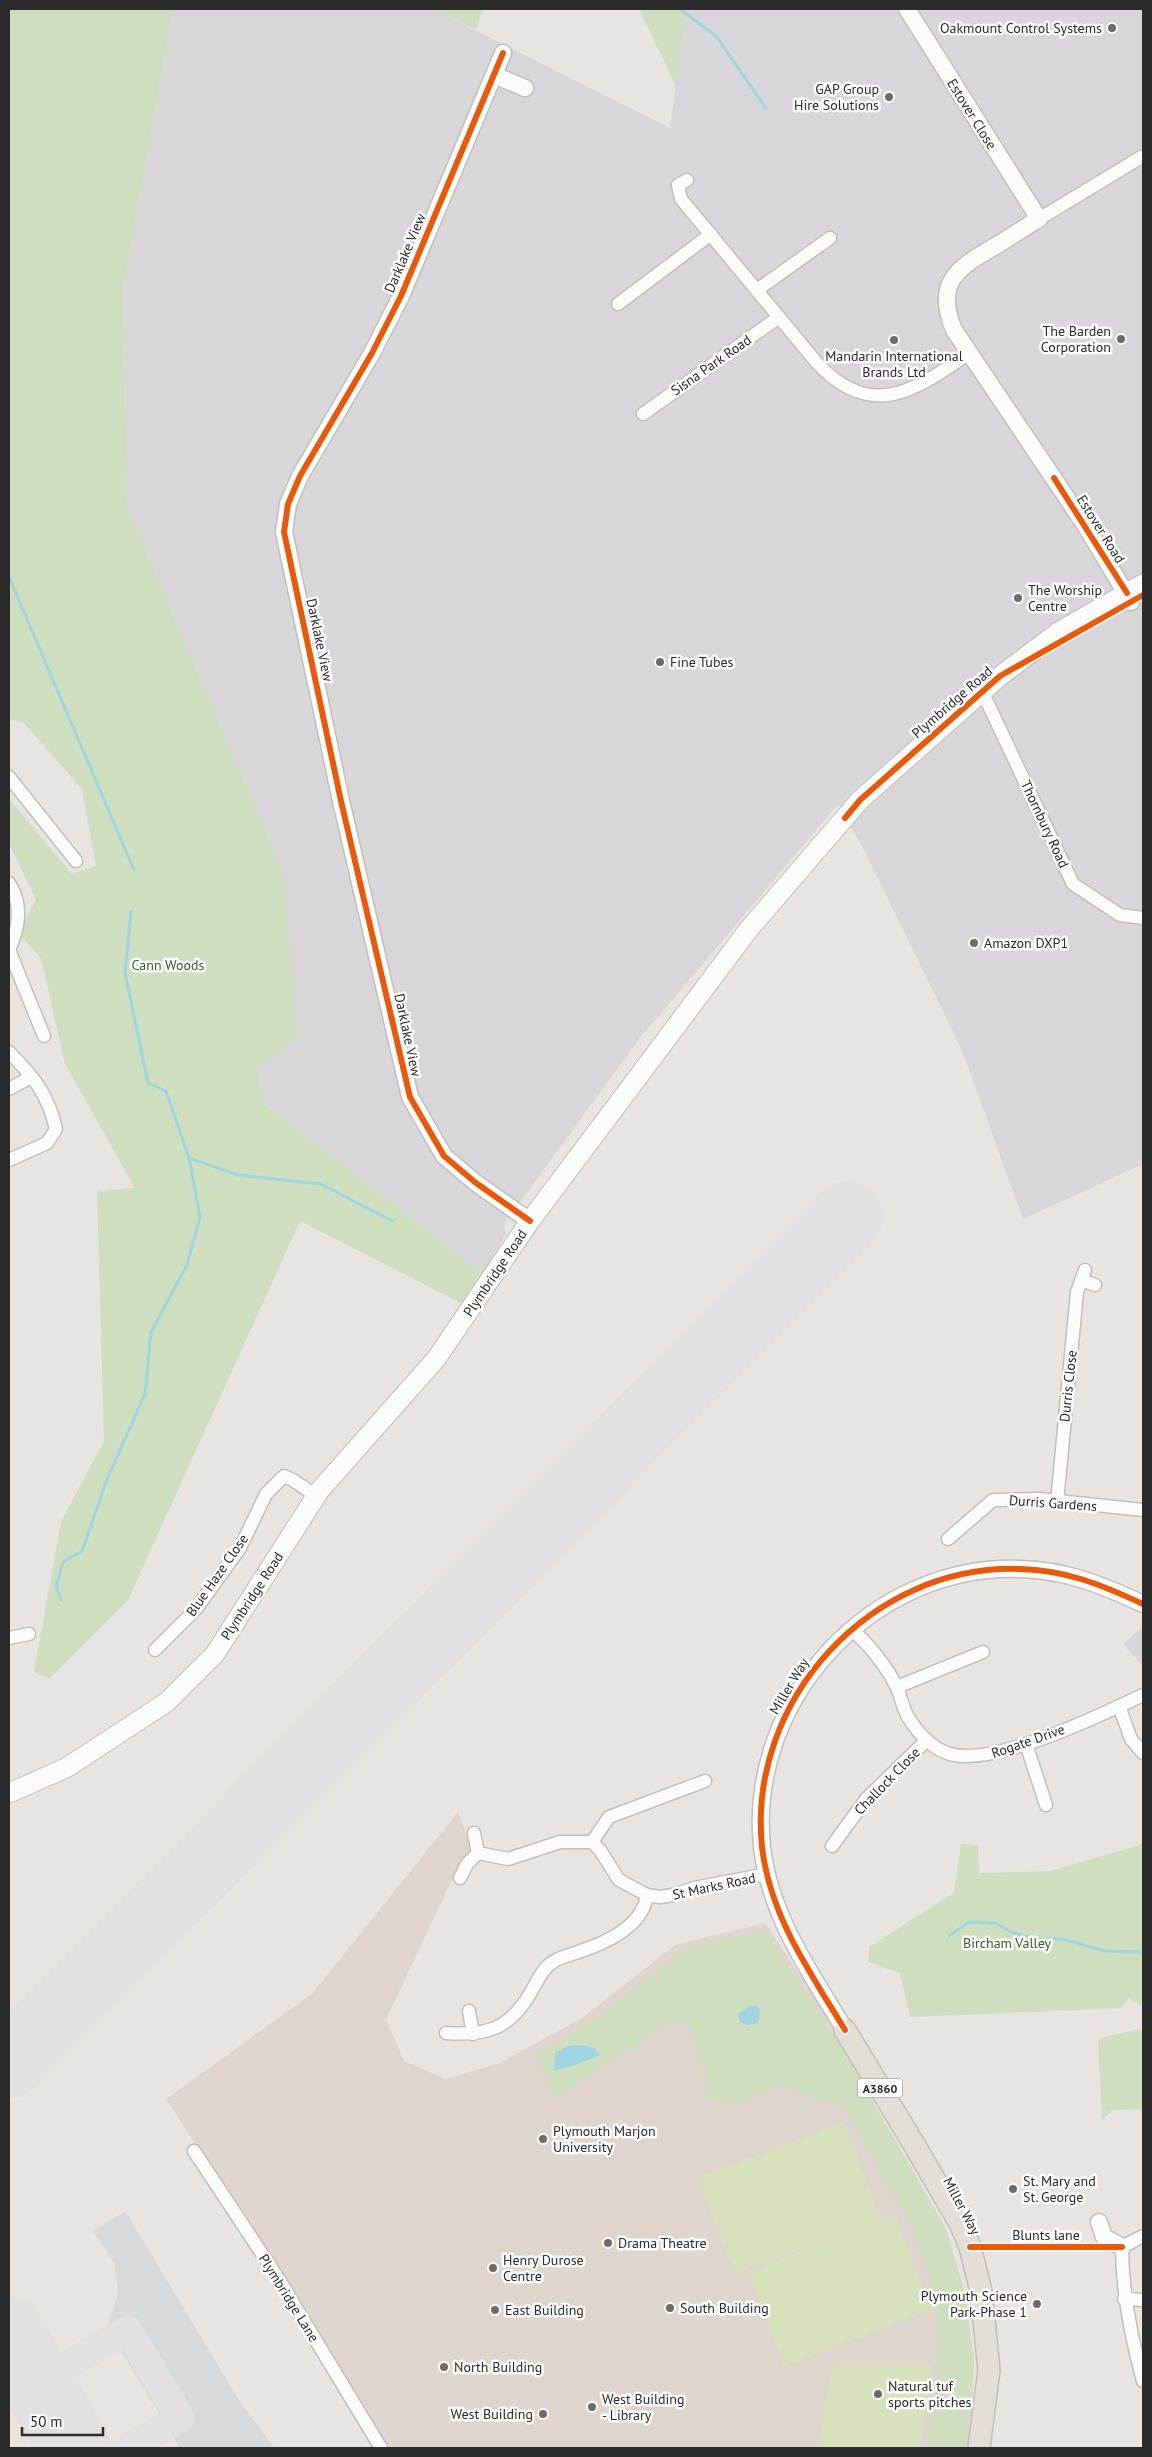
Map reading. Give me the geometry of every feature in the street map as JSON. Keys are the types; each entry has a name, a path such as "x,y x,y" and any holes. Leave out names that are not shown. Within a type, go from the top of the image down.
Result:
{"main road":[{"name":"Plymbridge Road","path":"9,1793 66,1768 167,1702 215,1654 316,1496 436,1359 530,1221 761,914 860,800 982,691 1060,631 1136,594"},
{"name":"Miller Way","path":"845,2030 915,2146 967,2240 981,2291 989,2370 979,2448"}],"street":[{"name":"Estover Close","path":"906,9 1039,219"},
{"name":"Darklake View","path":"504,53 401,296 372,353 300,476 288,504 284,532 342,801 410,1097 444,1156 476,1183 530,1221"},
{"path":"494,75 525,88"},
{"name":"Estover Road","path":"1136,594 1080,518 954,330 947,312 946,299 949,283 960,267 972,258 1143,156"},
{"path":"687,180 678,185 681,199 827,374 851,391 897,394 935,377 969,352"},
{"path":"618,304 710,234"},
{"path":"757,290 830,238"},
{"name":"Sisna Park Road","path":"643,414 779,317"},
{"name":"Thornbury Road","path":"982,691 1073,884 1120,915 1143,918"},
{"path":"9,776 76,861"},
{"path":"9,883 19,906 17,923 9,950 44,1036"},
{"path":"9,1052 43,1091 51,1108 56,1129 47,1143 9,1160"},
{"path":"9,1089 31,1077"},
{"name":"Durris Close","path":"1056,1502 1077,1292 1083,1275 1095,1285"},
{"name":"Blue Haze Close","path":"155,1650 196,1610 240,1548 266,1494 284,1476 316,1496"},
{"name":"Durris Gardens","path":"948,1538 993,1500 1039,1499 1143,1510"},
{"name":"Miller Way","path":"845,2030 786,1928 772,1895 762,1847 763,1793 768,1762 777,1733 804,1681 823,1656 850,1629 868,1615 914,1590 936,1582 988,1570 1019,1568 1079,1577 1143,1604"},
{"name":"Rogate Drive","path":"850,1629 871,1649 897,1687 908,1719 926,1741 949,1754 978,1757 1026,1744 1143,1695"},
{"path":"9,1638 29,1634"},
{"path":"897,1687 984,1652"},
{"path":"1119,1706 1131,1739 1143,1753"},
{"name":"Challock Close","path":"832,1846 867,1798 926,1741"},
{"path":"1026,1744 1046,1805"},
{"path":"478,1853 508,1859 560,1842 592,1842 609,1816 685,1794 705,1781"},
{"path":"474,1833 478,1853"},
{"name":"St Marks Road","path":"592,1842 600,1850 618,1880 647,1895 660,1897 672,1895 694,1888 767,1874"},
{"path":"460,1878 467,1864 478,1853"},
{"path":"446,2033 473,2034 498,2027 512,2018 523,2007 549,1964 604,1941 637,1920 645,1908 647,1895"},
{"path":"470,2012 473,2034"},
{"name":"Plymbridge Lane","path":"194,2150 278,2278 381,2448"},
{"path":"1099,2222 1104,2238 1132,2242 1124,2299 1143,2381"},
{"path":"1124,2299 1143,2300"}],"shaded area":[{"path":"173,9 433,9 670,128 686,9 1143,9 1143,1164 1023,1219 962,1050 863,848 838,804 639,1039 504,1224 506,1234 483,1274 262,1102 258,1068 284,875 128,510 123,290"},
{"path":"1143,1626 1143,1666 1123,1644"},
{"name":"Plymouth Marjon University","path":"458,1812 472,1851 454,1875 386,2020 404,2061 446,2079 500,2063 582,2018 675,1945 765,1923 837,2030 879,2113 946,2229 965,2294 974,2360 971,2448 381,2448 348,2378 166,2099 312,1994"},
{"path":"125,2211 242,2405 275,2448 180,2448 107,2328 118,2294 115,2264 93,2231"}],"green space":[{"name":"Cann Woods","path":"9,9 173,9 123,290 128,510 284,875 297,1038 258,1068 262,1102 483,1274 463,1304 300,1221 128,1600 49,1679 34,1672 61,1522 104,1441 97,1191 135,1188 65,1064 41,958 18,933 36,899 9,844 9,799 72,874 96,866 82,789 24,723 9,719"},
{"path":"433,9 483,9 476,30"},
{"path":"639,9 686,9 676,86"},
{"name":"Bircham Valley","path":"961,1844 978,1845 979,1873 1051,1871 1143,1844 1143,2007 1129,1998 1122,2008 910,2017 900,1973 868,1962 869,1947 954,1893"},
{"path":"767,1930 789,1967 839,2042 946,2229 965,2294 974,2360 967,2448 927,2448 938,2352 933,2289 910,2222 884,2180 847,2109 777,2085 741,2103 709,2098 706,2076 690,2028 675,2020 554,2098 537,2054 598,2017 687,1948"},
{"path":"1139,2029 1143,2031 1143,2109 1112,2110 1102,2120 1098,2039"},
{"path":"844,2122 881,2221 895,2216 931,2310 784,2366 748,2271 857,2230 734,2272 698,2178"},
{"name":"Natural tuf sports pitches","path":"833,2365 933,2365 920,2448 818,2448"}],"water":[{"path":"750,2006 757,2006 760,2010 758,2023 747,2025 740,2022 738,2014"},
{"path":"570,2045 591,2047 600,2055 567,2068 554,2070 555,2053"}],"waterway":[{"path":"680,9 716,36 766,108"},
{"path":"9,577 134,870"},
{"path":"61,1600 56,1587 63,1562 82,1551 107,1479 145,1394 151,1332 187,1265 200,1217 189,1158 166,1091 148,1083 125,973 131,911"},
{"path":"189,1158 238,1175 321,1184 392,1221"},
{"path":"949,1936 969,1922 995,1923 1013,1933 1040,1939 1063,1939 1105,1951 1143,1952"}],"taxiway":[{"path":"38,2382 128,2330 180,2418 127,2448"}],"runway":[{"path":"9,2063 847,1217"},
{"path":"9,2332 75,2448"}],"cycle path":[{"path":"503,53 401,296 372,353 300,476 288,504 284,532 341,801 410,1097 444,1156 476,1183 530,1221"},
{"path":"1054,478 1127,593"},
{"path":"845,818 860,800 1000,676 1143,595"},
{"path":"845,2030 793,1943 773,1897 762,1847 763,1793 775,1741 798,1693 829,1651 869,1616 915,1590 966,1573 1020,1569 1053,1572 1098,1585 1143,1604"},
{"name":"Blunts lane","path":"970,2247 1122,2247"}],"place":[{"name":"Oakmount Control Systems","path":"1112,28"},
{"name":"GAP Group Hire Solutions","path":"889,97"},
{"name":"The Barden Corporation","path":"1121,339"},
{"name":"Mandarin International Brands Ltd","path":"894,340"},
{"name":"The Worship Centre","path":"1018,598"},
{"name":"Fine Tubes","path":"660,662"},
{"name":"Amazon DXP1","path":"974,943"},
{"name":"Plymouth Marjon University","path":"543,2139"},
{"name":"St. Mary and St. George","path":"1013,2189"},
{"name":"Drama Theatre","path":"608,2243"},
{"name":"Henry Durose Centre","path":"493,2268"},
{"name":"Plymouth Science Park-Phase 1","path":"1037,2304"},
{"name":"South Building","path":"670,2308"},
{"name":"East Building","path":"495,2310"},
{"name":"North Building","path":"444,2367"},
{"name":"Natural tuf sports pitches","path":"878,2394"},
{"name":"West Building - Library","path":"592,2407"},
{"name":"West Building","path":"543,2414"}]}
